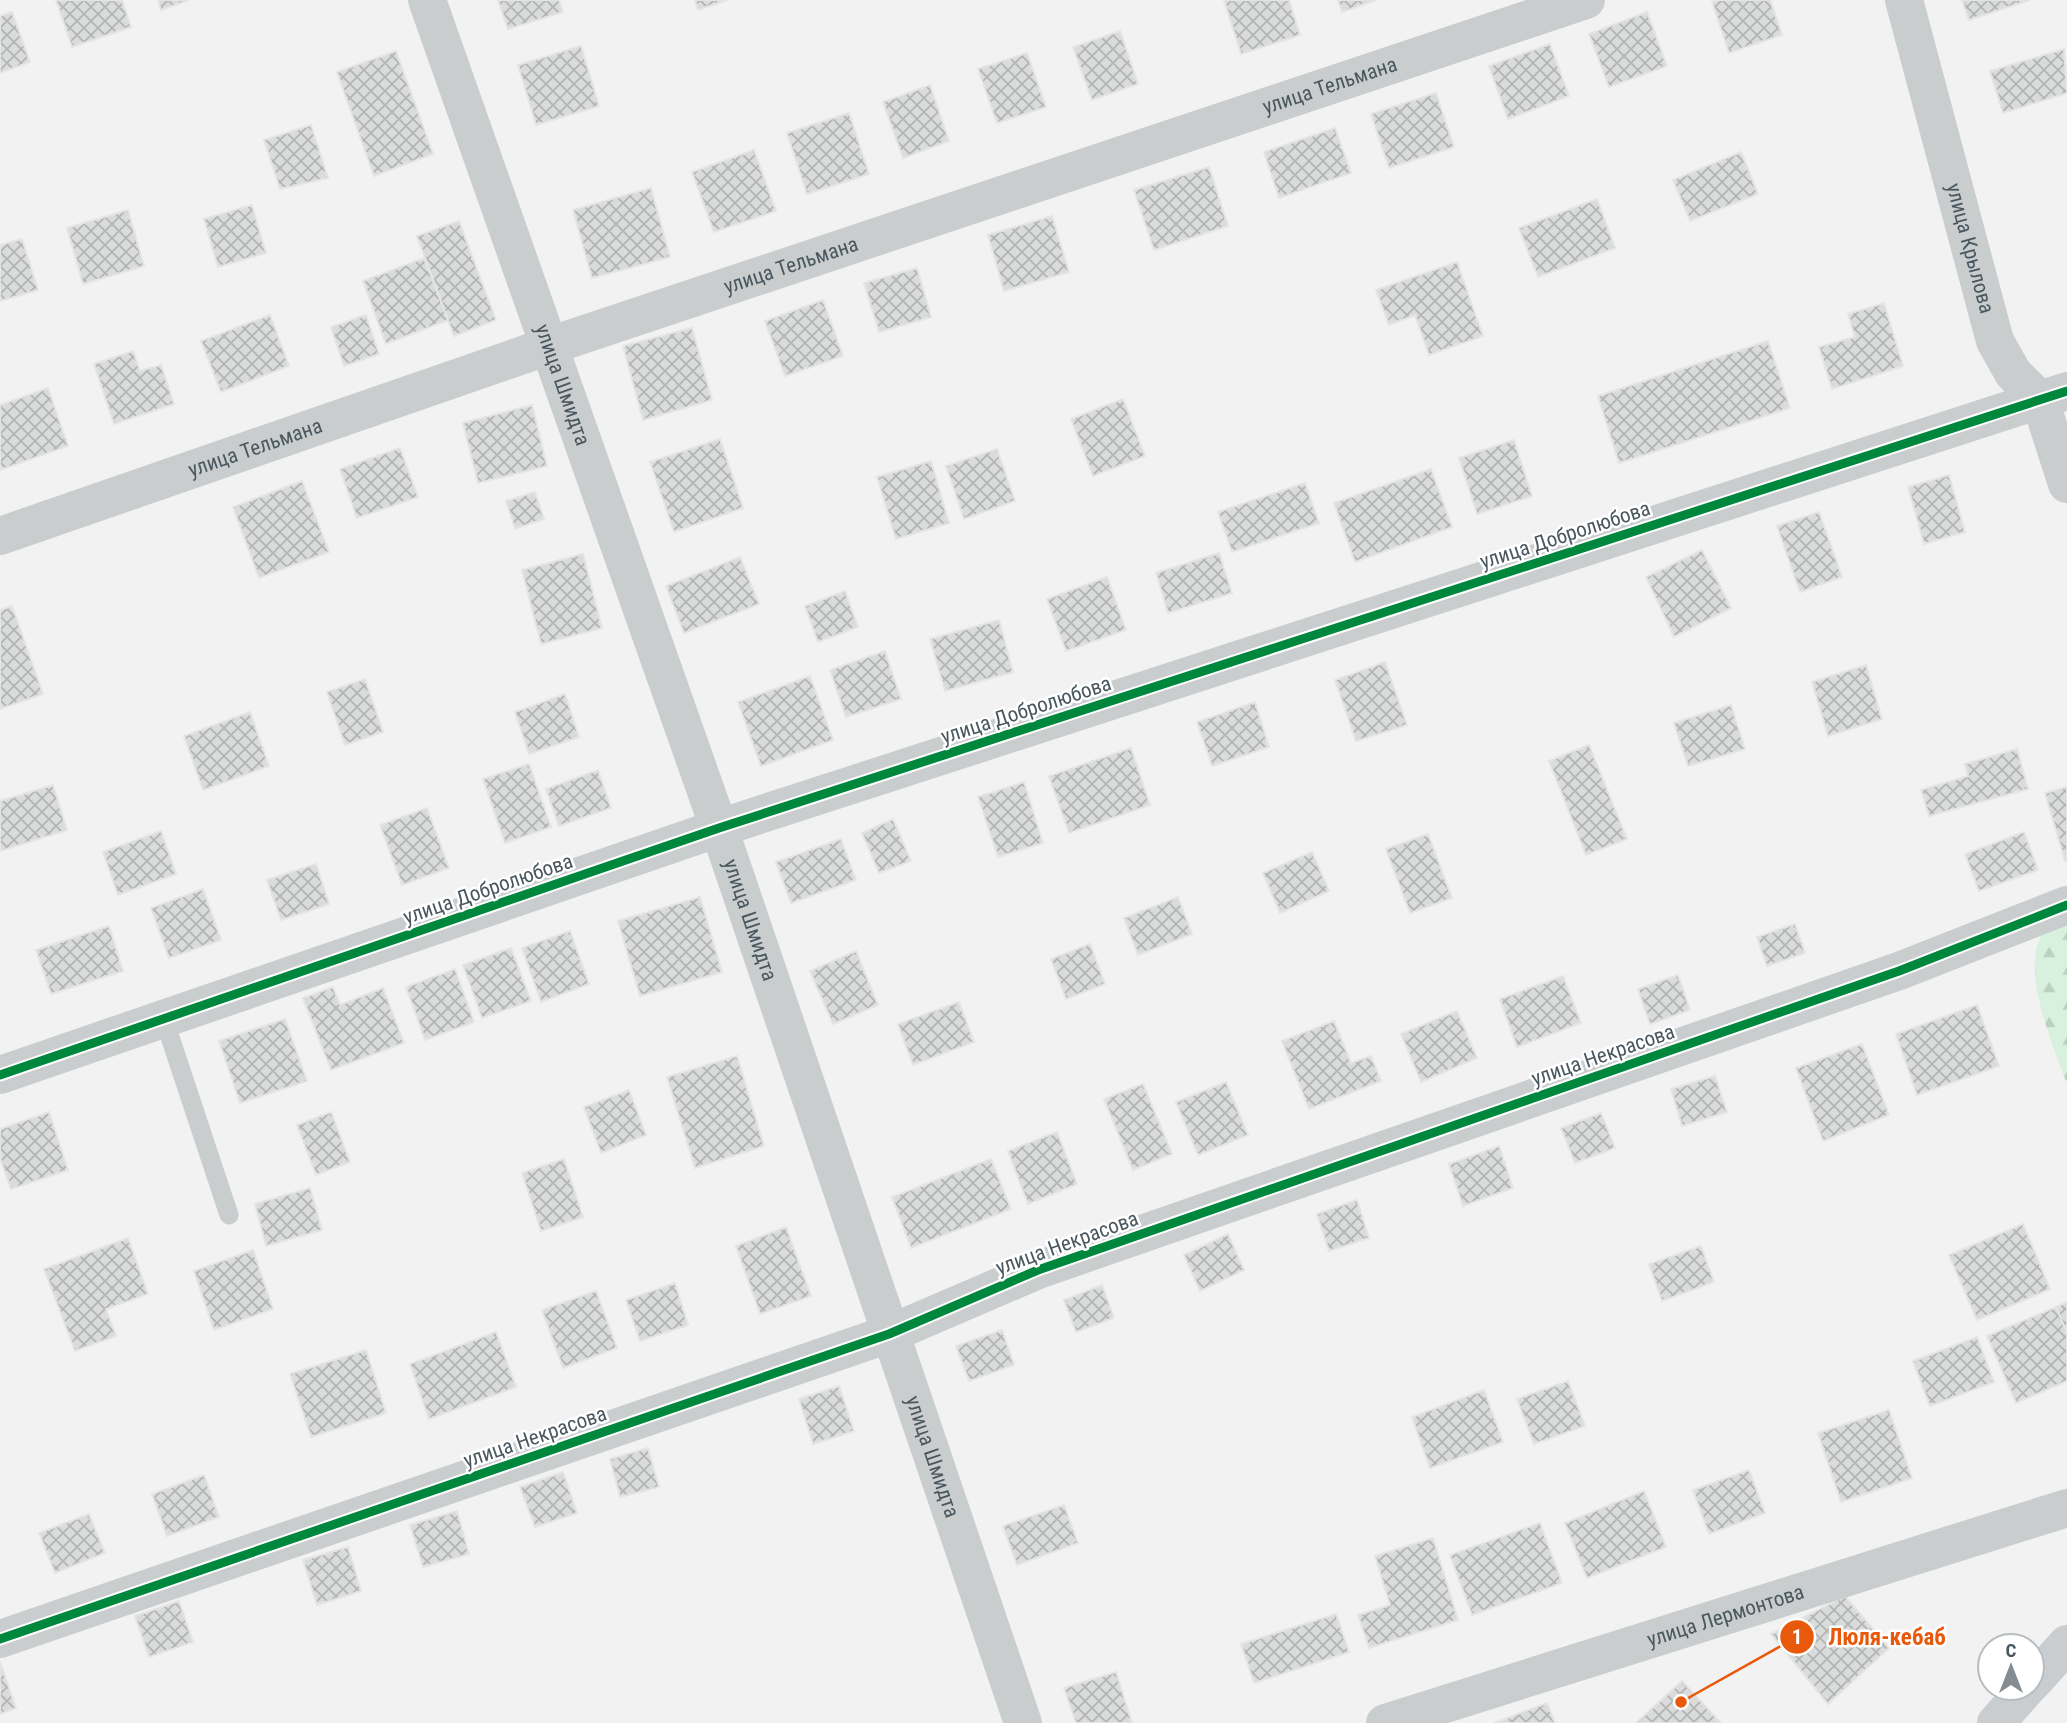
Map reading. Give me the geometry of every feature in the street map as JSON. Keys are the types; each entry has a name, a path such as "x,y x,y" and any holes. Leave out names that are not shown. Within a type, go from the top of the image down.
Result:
{"main road":[{"path":"2046,1667 2067,1644"},
{"path":"1996,1723 2015,1702"}],"street":[{"name":"улица Шмидта","path":"427,0 719,828 1023,1723"},
{"name":"улица Тельмана","path":"0,536 549,346 1586,0"},
{"name":"улица Крылова","path":"1904,0 1995,341 2013,373 2054,396 2067,484"},
{"name":"улица Добролюбова","path":"0,1075 719,828 2054,396"},
{"name":"улица Некрасова","path":"0,1639 889,1334 1038,1270 1899,971 2067,905"},
{"name":"улица Лермонтова","path":"1385,1723 2067,1508"}],"lane":[{"path":"164,1019 229,1215"}],"green space":[{"path":"2067,919 2067,1084 2040,1005 2035,961 2038,943 2047,928"}],"building":[{"path":"56,0 122,0 131,27 72,47"},
{"path":"158,0 189,0 161,10"},
{"path":"498,0 559,0 563,12 508,29"},
{"path":"695,0 727,0 698,10"},
{"path":"1224,0 1289,0 1300,35 1241,54"},
{"path":"1338,0 1376,0 1342,12"},
{"path":"1770,0 1782,35 1729,53 1712,2"},
{"path":"1962,0 2030,0 1969,20"},
{"path":"12,12 30,62 0,73 0,16"},
{"path":"1647,12 1667,66 1609,87 1589,34"},
{"path":"1120,31 1138,84 1092,100 1073,47"},
{"path":"1550,44 1569,96 1508,119 1489,66"},
{"path":"581,46 599,106 536,125 518,65"},
{"path":"2064,49 2067,93 2003,113 1990,71"},
{"path":"396,51 433,154 374,176 337,72"},
{"path":"1027,53 1046,107 997,123 978,69"},
{"path":"930,85 949,141 903,158 883,102"},
{"path":"1436,93 1454,147 1389,168 1371,114"},
{"path":"849,113 869,174 807,194 787,133"},
{"path":"311,125 328,178 280,189 264,140"},
{"path":"1335,128 1351,173 1279,198 1264,152"},
{"path":"754,150 776,211 714,232 692,172"},
{"path":"1741,152 1758,194 1690,221 1673,180"},
{"path":"1209,167 1228,226 1154,250 1134,190"},
{"path":"651,188 670,257 592,278 573,210"},
{"path":"1597,199 1615,248 1538,277 1519,228"},
{"path":"252,205 266,253 218,267 204,219"},
{"path":"128,210 144,266 83,284 67,228"},
{"path":"1052,216 1069,272 1004,291 988,235"},
{"path":"459,221 496,320 454,336 417,236"},
{"path":"22,239 38,290 0,301 0,245"},
{"path":"424,258 448,320 386,344 363,281"},
{"path":"1457,262 1483,336 1429,355 1415,315 1389,325 1376,290"},
{"path":"917,268 931,317 879,332 864,283"},
{"path":"823,300 843,356 785,376 765,321"},
{"path":"1884,303 1903,366 1832,389 1819,347 1855,337 1848,314"},
{"path":"270,315 289,366 221,392 201,341"},
{"path":"366,315 379,354 344,366 331,327"},
{"path":"692,328 712,400 643,420 623,346"},
{"path":"1768,341 1790,408 1619,463 1598,396"},
{"path":"133,351 140,371 161,365 174,404 114,424 94,364"},
{"path":"48,388 68,446 0,470 0,405"},
{"path":"1123,399 1145,456 1093,476 1071,419"},
{"path":"532,405 547,466 478,483 463,423"},
{"path":"720,439 743,508 674,532 650,462"},
{"path":"1514,440 1532,496 1477,514 1459,458"},
{"path":"400,448 418,497 357,518 340,469"},
{"path":"997,449 1015,501 964,519 946,466"},
{"path":"931,461 949,523 896,539 877,477"},
{"path":"1431,469 1452,527 1355,562 1334,503"},
{"path":"1949,475 1965,532 1924,544 1908,487"},
{"path":"302,481 329,552 259,578 233,507"},
{"path":"1305,483 1319,523 1232,552 1218,512"},
{"path":"535,492 544,519 515,529 506,501"},
{"path":"1819,512 1842,577 1800,592 1777,526"},
{"path":"1702,550 1731,608 1674,637 1646,577"},
{"path":"1219,553 1232,593 1168,613 1156,573"},
{"path":"583,554 602,628 541,644 522,570"},
{"path":"740,557 759,604 684,633 666,586"},
{"path":"1107,577 1126,630 1066,651 1047,599"},
{"path":"845,591 858,627 818,642 805,606"},
{"path":"12,606 43,694 0,709 0,610"},
{"path":"999,620 1013,672 945,691 930,639"},
{"path":"885,651 901,699 846,717 830,670"},
{"path":"1385,662 1407,725 1356,741 1335,680"},
{"path":"1866,665 1882,719 1828,736 1812,682"},
{"path":"810,676 833,740 761,766 738,702"},
{"path":"365,679 383,732 345,745 327,692"},
{"path":"565,694 579,737 529,754 515,712"},
{"path":"1255,702 1269,747 1212,766 1197,722"},
{"path":"1731,705 1745,749 1688,766 1674,723"},
{"path":"250,712 269,766 203,790 184,736"},
{"path":"1589,745 1627,839 1586,855 1549,761"},
{"path":"1131,748 1150,805 1069,833 1049,776"},
{"path":"2017,749 2028,789 1929,816 1921,790 1968,776 1965,764"},
{"path":"529,764 551,827 505,843 483,779"},
{"path":"598,770 611,808 559,826 546,789"},
{"path":"1024,782 1043,843 998,857 978,797"},
{"path":"53,785 67,830 0,851 0,801"},
{"path":"2067,787 2067,860 2065,861 2045,793"},
{"path":"427,808 449,868 402,885 380,825"},
{"path":"893,819 911,861 879,873 862,833"},
{"path":"161,831 176,874 118,895 103,852"},
{"path":"2024,832 2038,870 1979,891 1965,854"},
{"path":"1428,834 1452,898 1410,913 1386,849"},
{"path":"841,839 856,880 791,903 776,862"},
{"path":"1312,852 1329,891 1280,913 1263,873"},
{"path":"316,864 329,904 281,920 267,880"},
{"path":"203,889 221,940 169,958 151,908"},
{"path":"700,897 722,972 640,996 618,921"},
{"path":"1178,897 1192,934 1138,955 1124,918"},
{"path":"1795,924 1805,953 1767,966 1757,937"},
{"path":"109,926 123,971 51,994 36,950"},
{"path":"570,931 589,984 541,1002 522,948"},
{"path":"1090,944 1105,984 1066,999 1051,959"},
{"path":"511,948 531,1001 482,1018 463,965"},
{"path":"856,951 878,1005 833,1024 810,971"},
{"path":"455,969 474,1022 425,1040 406,987"},
{"path":"1678,975 1690,1010 1650,1024 1638,989"},
{"path":"1563,976 1581,1023 1517,1047 1500,999"},
{"path":"333,987 340,1005 383,988 404,1043 331,1070 303,998"},
{"path":"959,1002 974,1042 913,1065 898,1024"},
{"path":"1977,1005 1999,1066 1917,1095 1896,1034"},
{"path":"1457,1011 1477,1058 1421,1082 1401,1034"},
{"path":"285,1019 307,1081 240,1103 219,1041"},
{"path":"1334,1021 1351,1063 1371,1056 1381,1081 1309,1109 1282,1041"},
{"path":"1862,1044 1889,1115 1823,1141 1796,1068"},
{"path":"737,1056 764,1146 695,1168 667,1077"},
{"path":"1715,1076 1727,1112 1682,1126 1671,1089"},
{"path":"1226,1082 1248,1135 1198,1155 1176,1102"},
{"path":"1143,1084 1172,1154 1133,1170 1104,1099"},
{"path":"629,1090 646,1135 601,1153 584,1107"},
{"path":"49,1112 68,1170 11,1189 0,1158 0,1129"},
{"path":"331,1112 350,1162 316,1175 297,1125"},
{"path":"1601,1113 1615,1148 1575,1163 1561,1128"},
{"path":"1057,1132 1077,1184 1028,1204 1008,1151"},
{"path":"1499,1146 1513,1188 1463,1206 1449,1164"},
{"path":"564,1159 583,1217 541,1231 522,1173"},
{"path":"991,1159 1011,1209 911,1248 892,1197"},
{"path":"310,1188 322,1230 266,1246 255,1204"},
{"path":"1357,1200 1369,1238 1329,1251 1317,1214"},
{"path":"2023,1224 2050,1289 1977,1320 1949,1255"},
{"path":"786,1227 811,1296 760,1314 736,1246"},
{"path":"1228,1234 1244,1270 1200,1291 1184,1255"},
{"path":"128,1238 148,1294 106,1309 116,1336 75,1351 44,1269"},
{"path":"1701,1246 1714,1282 1662,1301 1649,1264"},
{"path":"253,1250 273,1309 214,1330 194,1271"},
{"path":"675,1283 688,1325 640,1341 626,1300"},
{"path":"1102,1285 1114,1318 1076,1332 1064,1300"},
{"path":"596,1291 617,1348 563,1368 542,1310"},
{"path":"2067,1302 2067,1333 2056,1307"},
{"path":"2056,1307 2067,1333 2067,1381 2016,1403 1987,1336"},
{"path":"1002,1330 1014,1365 969,1381 956,1346"},
{"path":"496,1332 516,1387 429,1419 410,1364"},
{"path":"1977,1337 1994,1382 1930,1406 1913,1361"},
{"path":"366,1350 386,1413 311,1437 290,1374"},
{"path":"1568,1381 1585,1426 1534,1444 1517,1399"},
{"path":"839,1386 854,1431 813,1444 799,1399"},
{"path":"1484,1390 1503,1442 1430,1468 1412,1417"},
{"path":"1889,1410 1912,1478 1841,1502 1818,1433"},
{"path":"648,1448 659,1487 620,1497 610,1459"},
{"path":"1749,1470 1765,1513 1709,1534 1693,1490"},
{"path":"563,1472 577,1513 535,1527 520,1487"},
{"path":"204,1475 219,1517 167,1536 152,1494"},
{"path":"1644,1491 1666,1547 1587,1578 1565,1523"},
{"path":"1064,1505 1078,1543 1017,1565 1003,1526"},
{"path":"457,1511 469,1554 423,1567 410,1525"},
{"path":"89,1514 105,1553 55,1573 39,1533"},
{"path":"1540,1523 1562,1583 1472,1615 1450,1555"},
{"path":"1433,1538 1458,1620 1369,1648 1358,1615 1390,1605 1375,1556"},
{"path":"348,1547 361,1591 317,1605 303,1560"},
{"path":"1845,1596 1889,1648 1828,1704 1771,1634"},
{"path":"179,1601 193,1642 149,1657 135,1616"},
{"path":"1336,1614 1349,1652 1254,1683 1241,1644"},
{"path":"0,1662 16,1708 0,1714"},
{"path":"1116,1672 1132,1723 1076,1723 1064,1688"},
{"path":"1682,1681 1721,1723 1636,1723"},
{"path":"1547,1703 1555,1723 1494,1723"}],"cycle path":[{"path":"0,1075 719,828 2067,391"},
{"path":"0,1639 889,1334 1038,1270 1899,971 2067,905"}],"place":[{"name":"Люля-кебаб","path":"1681,1702"}]}
